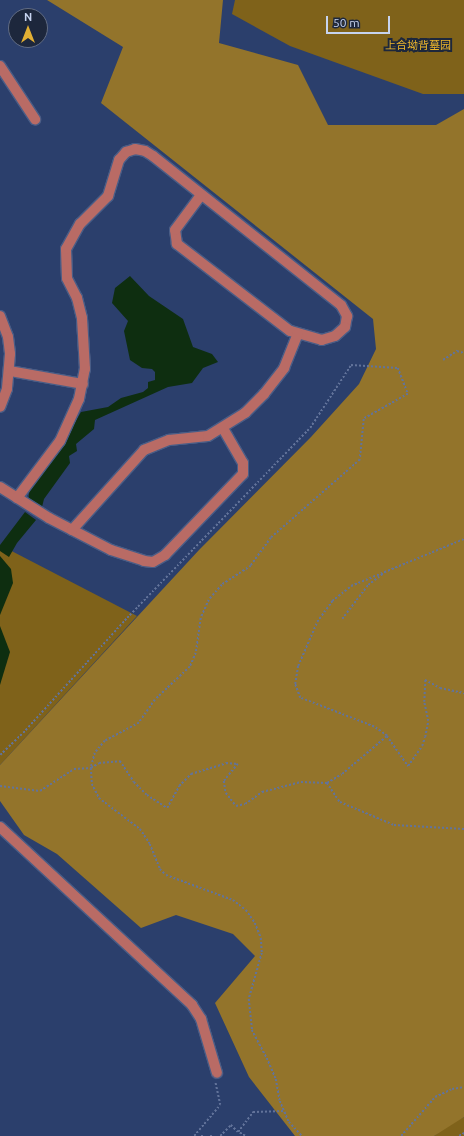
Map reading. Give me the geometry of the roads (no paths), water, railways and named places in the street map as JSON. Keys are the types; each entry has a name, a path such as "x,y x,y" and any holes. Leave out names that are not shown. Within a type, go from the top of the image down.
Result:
{"street":[{"path":"0,66 35,119"},
{"path":"17,498 68,428 83,384 85,354 82,318 77,298 67,278 65,264 71,236 108,196 119,160 126,152 135,149 145,151 201,195 345,310 347,322 335,336 322,340 298,334 277,322 177,244 175,230 201,195"},
{"path":"0,316 8,337 10,371 0,407"},
{"path":"72,530 144,450 163,442 200,438 223,429 245,413 272,385 288,360 298,334"},
{"path":"10,371 83,384"},
{"path":"0,487 72,530 112,550 144,561 161,558 243,474 243,463 223,429"},
{"path":"0,827 192,1005 201,1019 217,1072"}],"park label":[{"name":"上合坳背墓园","path":"418,45"}]}
